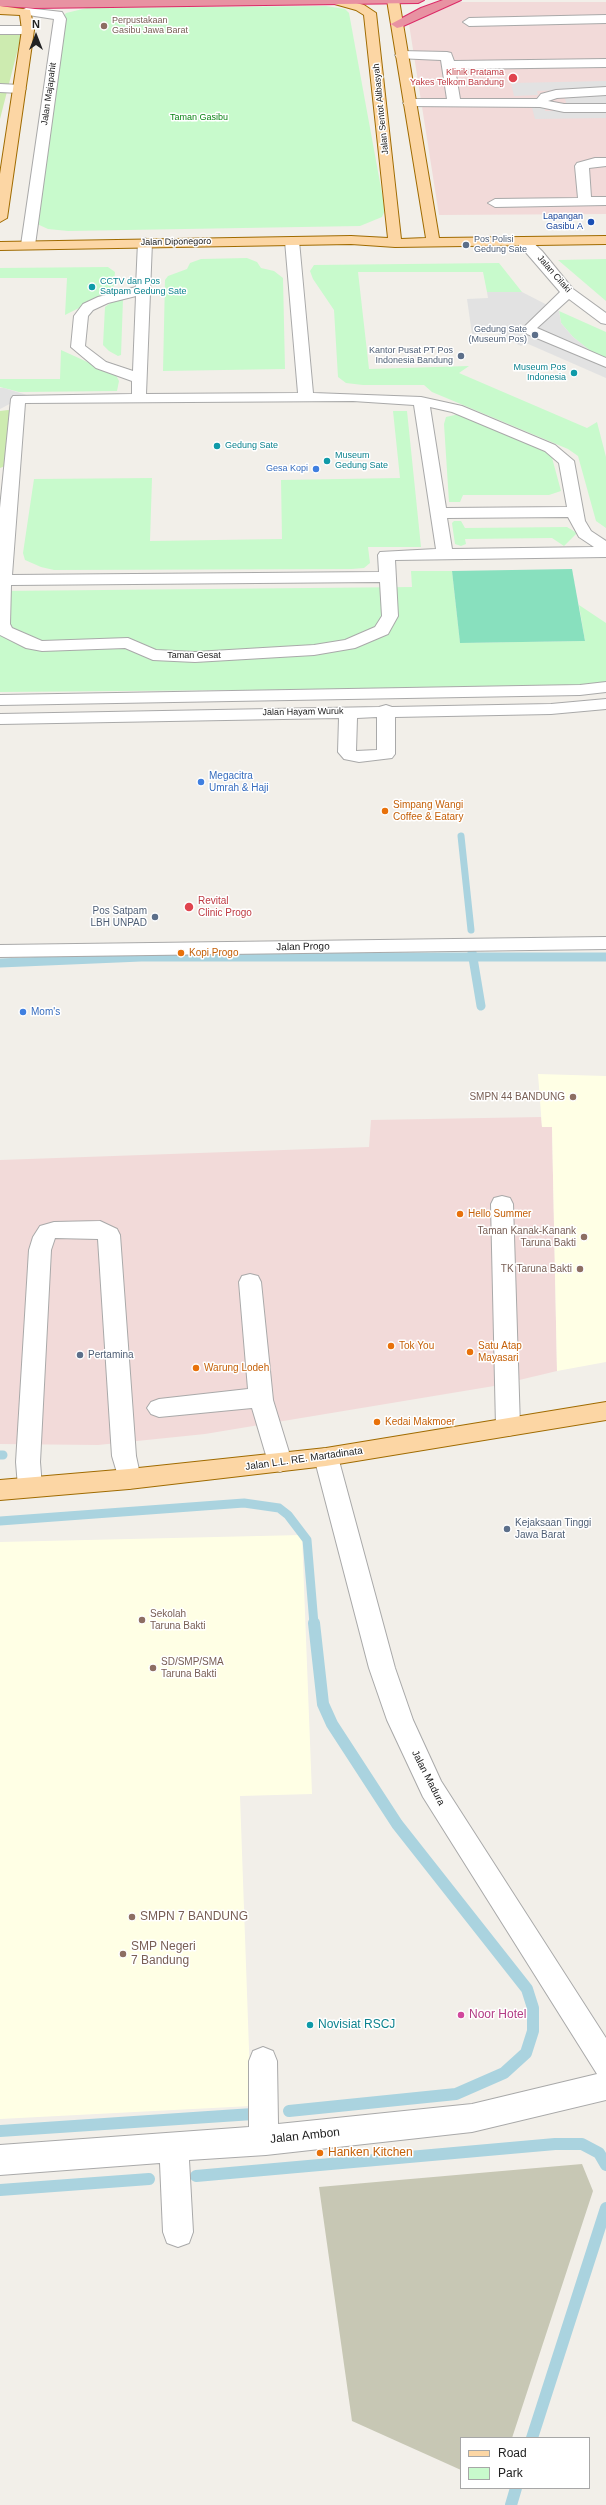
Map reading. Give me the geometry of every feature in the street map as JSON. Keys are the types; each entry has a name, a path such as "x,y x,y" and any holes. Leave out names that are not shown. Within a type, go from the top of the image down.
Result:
{"highway":[{"path":"0,2 34,4 335,1 394,3 418,0"},
{"path":"397,24 425,10 455,0"}],"main road":[{"path":"335,1 368,10 394,3 409,103 432,236"},
{"path":"0,10 26,12 28,30 0,218"},
{"name":"Jalan Sentot Alibasyah","path":"368,10 370,13 377,67 394,237"},
{"path":"377,67 402,60"},
{"name":"Jalan Diponegoro","path":"0,246 144,242 351,240 606,228"},
{"name":"Jalan Diponegoro","path":"432,236 523,241 606,240"},
{"name":"Jalan L.L. RE. Martadinata","path":"0,1490 129,1479 326,1457 606,1411"}],"street":[{"name":"Jalan Majapahit","path":"26,12 58,15 60,19 28,245"},
{"path":"469,22 606,19"},
{"path":"0,30 28,30"},
{"path":"402,60 445,55 454,102"},
{"path":"448,65 606,62"},
{"path":"0,88 20,89"},
{"path":"540,103 545,97 556,94 606,92"},
{"path":"409,103 540,103 564,108 606,108"},
{"path":"585,201 582,166 595,162 606,162"},
{"path":"495,203 606,201"},
{"path":"292,241 306,398"},
{"name":"Jalan Cilaki","path":"523,241 537,254 568,292 606,320"},
{"path":"138,398 144,242"},
{"path":"139,378 101,365 78,347 81,316 88,308 103,300 141,290"},
{"path":"568,292 530,328 532,331 606,363"},
{"path":"606,548 585,534 577,521 566,461 550,448 457,409 421,401 352,397 11,400 5,477 2,552 3,580 388,577 386,555 606,552"},
{"path":"421,401 444,555"},
{"path":"439,514 576,512"},
{"name":"Taman Gesat","path":"3,580 2,624 4,631 32,644 42,646 128,643 153,654 195,657 314,650 348,644 373,635 382,630 390,616 388,577"},
{"name":"Jalan Hayam Wuruk","path":"0,700 580,690 606,687"},
{"path":"448,692 450,710"},
{"path":"166,696 166,714"},
{"name":"Jalan Hayam Wuruk","path":"0,719 386,710 550,709 606,704"},
{"path":"348,711 347,752 350,755 366,756 386,754 386,710"},
{"name":"Jalan Progo","path":"0,951 606,943"},
{"path":"502,1204 508,1427"},
{"path":"30,1487 28,1462 40,1250 44,1237 48,1232 54,1230 100,1228 109,1235 124,1456 129,1479"},
{"path":"250,1282 261,1400 280,1462"},
{"path":"159,1408 246,1398 261,1400"},
{"name":"Jalan Madura","path":"326,1457 382,1668 400,1720 436,1795 606,2064"},
{"path":"263,2061 263,2123 266,2140"},
{"name":"Jalan Ambon","path":"0,2160 266,2140 472,2118 606,2086"},
{"path":"174,2146 178,2232"}],"shaded area":[{"path":"451,2 606,2 606,214 439,215 409,24"},
{"path":"606,81 606,118 535,119 531,104 544,104 545,111 568,111 563,90 537,91 538,95 514,96 511,83"},
{"name":"Gedung Sate (Museum Pos)","path":"487,292 522,292 559,311 561,323 573,337 593,353 606,359 606,378 526,343 521,346 495,333 472,334 467,299 488,298"},
{"path":"0,388 4,388 27,395 0,409"},
{"name":"TK Taruna Bakti","path":"538,1074 606,1076 606,1362 557,1371 552,1127 542,1127"},
{"path":"541,1117 542,1127 552,1127 557,1371 494,1386 205,1434 98,1445 0,1444 0,1160 369,1147 371,1120"},
{"path":"302,1535 312,1794 240,1796 251,2106 0,2119 0,1542"},
{"path":"582,2164 593,2191 512,2437 460,2437 460,2470 352,2421 319,2187"}],"green space":[{"name":"Taman Gasibu","path":"326,6 345,9 349,13 385,210 382,217 360,226 68,231 48,229 35,223 62,18 66,13 87,8"},
{"path":"0,25 24,25 0,119"},
{"path":"247,258 257,262 261,268 274,271 283,278 285,369 163,371 165,280 168,276 187,269 190,263 201,259"},
{"path":"606,259 606,301 558,260"},
{"path":"499,263 522,292 487,292 483,272 358,272 369,369 469,366 459,373 587,428 597,422 606,457 606,528 596,521 578,456 568,449 432,392 424,385 363,385 346,383 338,377 334,310 313,279 310,271 314,265"},
{"path":"108,267 115,272 113,291 65,315 67,278 0,278 0,268"},
{"path":"123,299 121,355 118,356 109,351 103,345 105,307 113,301"},
{"path":"559,311 606,332 606,359 593,353 573,337 561,323"},
{"path":"61,350 116,375 119,381 117,391 19,392 0,387 0,379 60,379"},
{"path":"0,411 12,411 5,466 0,468"},
{"path":"393,411 407,411 421,547 368,547 370,563 364,568 352,569 54,570 41,567 25,560 23,553 34,479 152,478 150,541 282,539 281,480 400,478"},
{"path":"459,414 469,415 551,454 561,491 549,495 463,495 460,502 449,502 444,424 446,417"},
{"path":"454,521 461,521 465,528 567,527 577,533 564,546 552,538 465,539 466,544 461,546 455,544 452,523"},
{"path":"572,569 585,641 460,643 452,571"},
{"path":"411,571 452,571 460,643 585,641 579,605 606,623 606,687 0,692 0,591 412,587"}],"waterway":[{"path":"461,836 471,930"},
{"path":"472,952 473,957"},
{"path":"0,963 141,957 473,957"},
{"path":"473,957 606,957"},
{"path":"473,957 481,1006"},
{"path":"0,1521 244,1503 279,1508 288,1515 307,1540 314,1624"},
{"path":"289,2111 456,2094 504,2073 526,2053 533,2031 533,2008 527,1989 397,1824 332,1724 323,1704 314,1623"},
{"path":"0,2131 253,2114"},
{"path":"196,2176 555,2144 582,2144 599,2153 606,2165"},
{"path":"0,2190 149,2179"},
{"path":"532,2437 606,2208"},
{"path":"511,2505 516,2489"}],"place":[{"name":"Perpustakaan Gasibu Jawa Barat","path":"104,26"},
{"name":"Klinik Pratama Yakes Telkom Bandung","path":"513,78"},
{"name":"Lapangan Gasibu A","path":"591,222"},
{"name":"Pos Polisi Gedung Sate","path":"466,245"},
{"name":"CCTV dan Pos Satpam Gedung Sate","path":"92,287"},
{"name":"Gedung Sate (Museum Pos)","path":"535,335"},
{"name":"Kantor Pusat PT Pos Indonesia Bandung","path":"461,356"},
{"name":"Museum Pos Indonesia","path":"574,373"},
{"name":"Gedung Sate","path":"217,446"},
{"name":"Museum Gedung Sate","path":"327,461"},
{"name":"Gesa Kopi","path":"316,469"},
{"name":"Megacitra Umrah & Haji","path":"201,782"},
{"name":"Simpang Wangi Coffee & Eatary","path":"385,811"},
{"name":"Revital Clinic Progo","path":"189,907"},
{"name":"Pos Satpam LBH UNPAD","path":"155,917"},
{"name":"Kopi Progo","path":"181,953"},
{"name":"Mom's","path":"23,1012"},
{"name":"SMPN 44 BANDUNG","path":"573,1097"},
{"name":"Hello Summer","path":"460,1214"},
{"name":"Taman Kanak-Kanank Taruna Bakti","path":"584,1237"},
{"name":"TK Taruna Bakti","path":"580,1269"},
{"name":"Tok You","path":"391,1346"},
{"name":"Satu Atap Mayasari","path":"470,1352"},
{"name":"Pertamina","path":"80,1355"},
{"name":"Warung Lodeh","path":"196,1368"},
{"name":"Kedai Makmoer","path":"377,1422"},
{"name":"Kejaksaan Tinggi Jawa Barat","path":"507,1529"},
{"name":"Sekolah Taruna Bakti","path":"142,1620"},
{"name":"SD/SMP/SMA Taruna Bakti","path":"153,1668"},
{"name":"SMPN 7 BANDUNG","path":"132,1917"},
{"name":"SMP Negeri 7 Bandung","path":"123,1954"},
{"name":"Noor Hotel","path":"461,2015"},
{"name":"Novisiat RSCJ","path":"310,2025"},
{"name":"Hanken Kitchen","path":"320,2153"}]}
